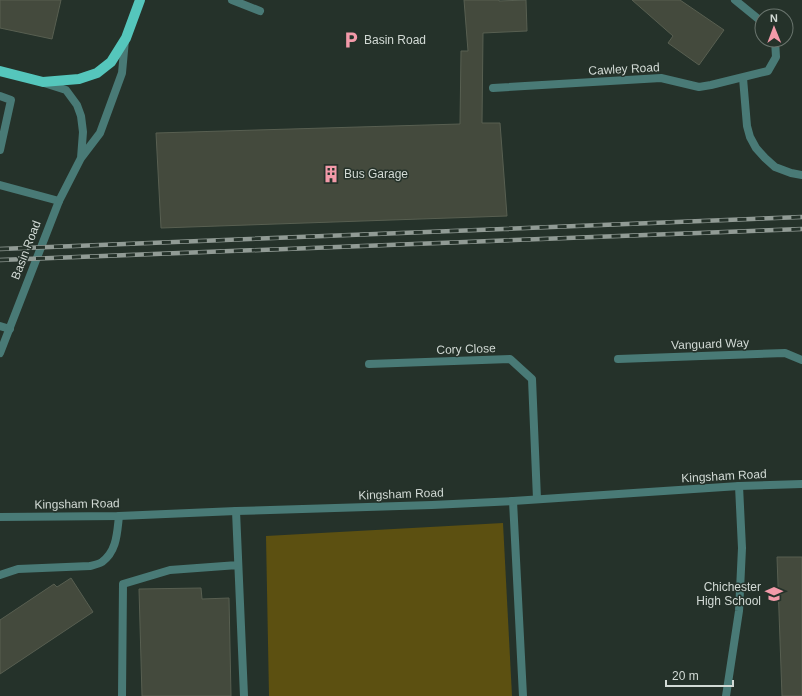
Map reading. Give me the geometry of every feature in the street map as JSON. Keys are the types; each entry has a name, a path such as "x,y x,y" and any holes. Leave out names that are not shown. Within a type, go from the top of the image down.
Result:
{"main road":[{"path":"0,71 43,82 79,79 97,73 111,62 126,38 140,0"}],"street":[{"path":"232,0 260,11"},
{"path":"736,0 754,15"},
{"path":"81,158 100,133 122,73 126,38"},
{"name":"Cawley Road","path":"493,88 661,78 699,86 711,85 768,72 776,57 775,48"},
{"path":"743,78 747,126 750,137 756,148 775,167 791,173 802,175"},
{"path":"43,82 66,90 77,105 83,132 81,158"},
{"path":"0,96 11,100 0,150"},
{"name":"Basin Road","path":"0,353 60,201 81,158"},
{"path":"0,185 60,201"},
{"path":"0,326 10,330"},
{"name":"Vanguard Way","path":"618,359 785,353 802,360"},
{"name":"Cory Close","path":"369,364 510,359 532,379 537,499"},
{"name":"Kingsham Road","path":"0,517 119,516 432,505 739,486 802,484"},
{"path":"726,696 739,611 742,548 739,486"},
{"path":"513,501 523,696"},
{"path":"236,511 244,696"},
{"path":"0,575 18,569 90,566 101,562 110,554 116,542 119,516"},
{"path":"122,696 123,584 170,570 238,565"}],"shaded area":[{"path":"503,523 512,696 269,696 266,536"}],"building":[{"path":"0,0 61,0 52,39 0,28"},
{"name":"Bus Garage","path":"464,0 526,0 527,31 483,33 482,123 500,123 507,216 161,228 156,133 460,124 461,51 468,51"},
{"path":"632,0 680,0 724,30 699,65 668,43 673,36"},
{"path":"777,557 802,557 802,696 782,696"},
{"path":"71,578 93,612 0,674 0,620 54,584 57,587"},
{"path":"201,588 202,599 229,598 231,696 142,696 139,589"}],"railway":[{"path":"0,249 802,217"},
{"path":"0,260 802,229"}],"place":[{"name":"Basin Road","path":"351,40"},
{"name":"Bus Garage","path":"331,174"},
{"name":"Chichester High School","path":"774,594"}]}
